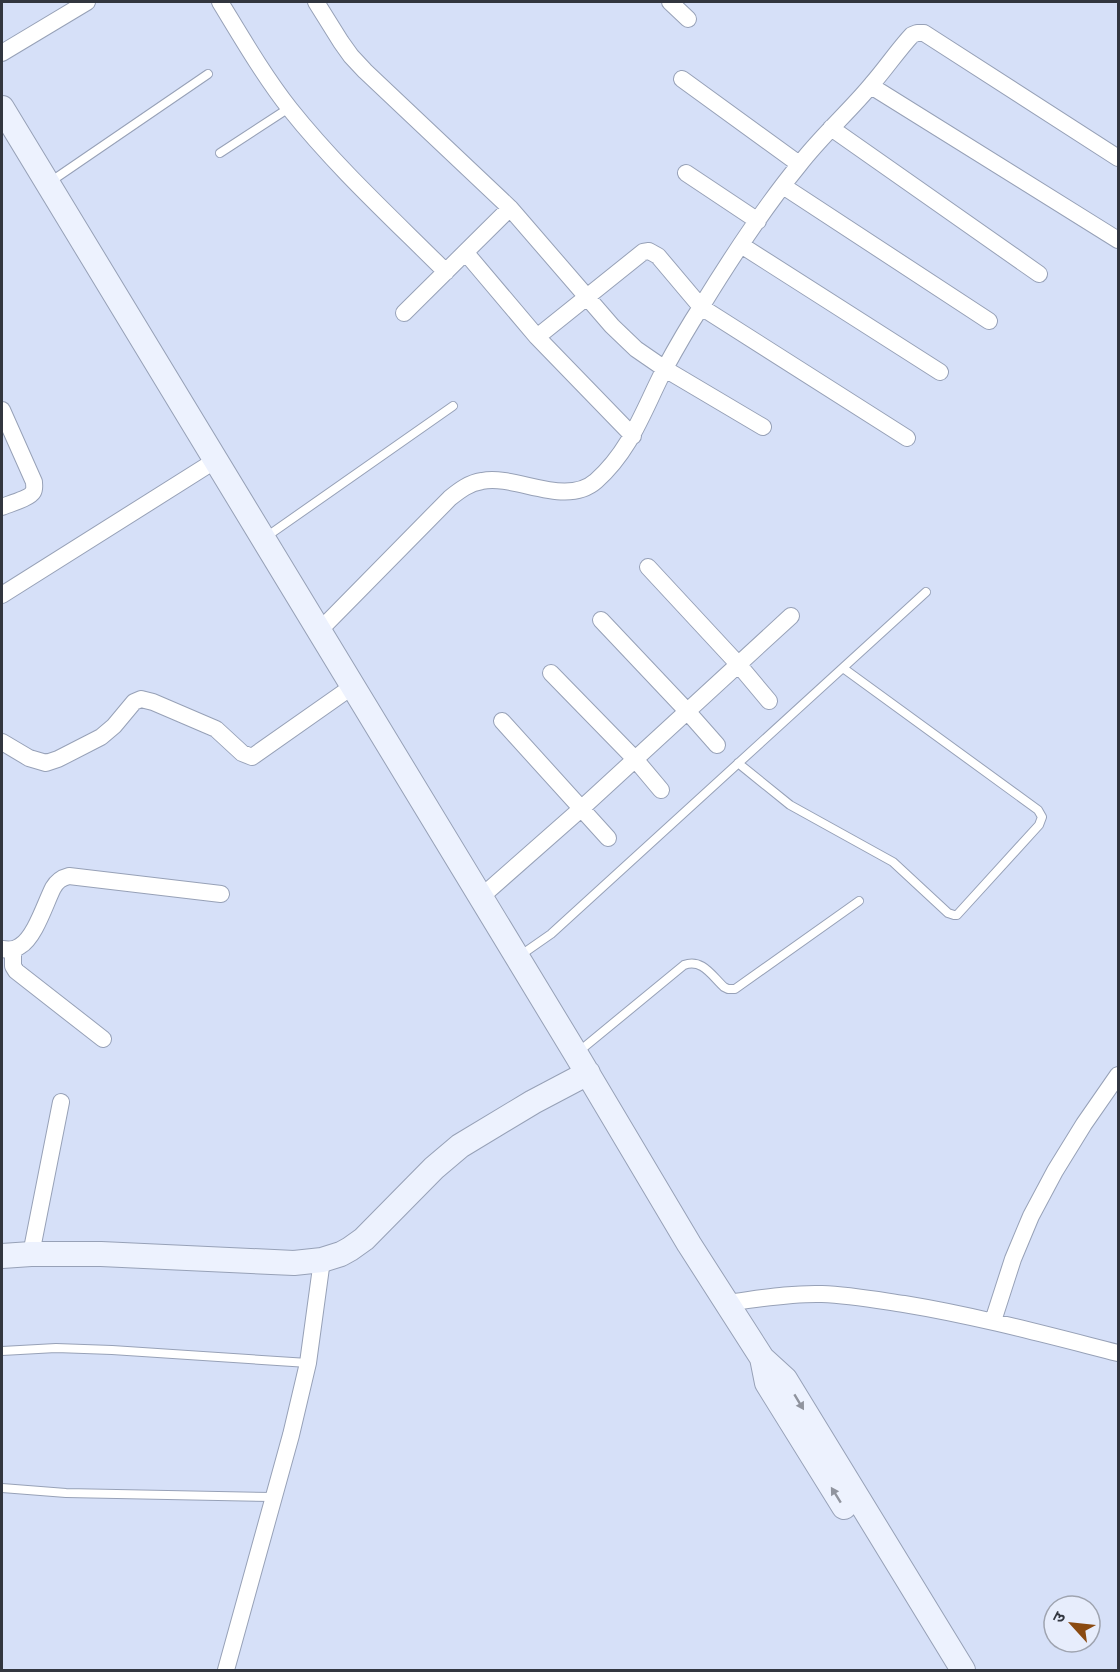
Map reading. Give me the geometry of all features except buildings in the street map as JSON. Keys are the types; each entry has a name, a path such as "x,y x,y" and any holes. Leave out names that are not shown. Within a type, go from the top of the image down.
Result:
{"main road":[{"path":"2,108 48,184 204,468 264,539 327,623 348,690 490,890 582,1063 669,1211 762,1358 785,1378 963,1671"},
{"path":"2,1256 101,1254 294,1263 322,1260 341,1254 364,1239 434,1168 460,1146 533,1102 582,1063"},
{"path":"762,1358 767,1383 944,1671"}],"street":[{"path":"2,53 87,2"},
{"path":"220,2 289,108 329,154 446,272"},
{"path":"316,2 341,42 365,71 510,208 612,326 636,349 664,369 763,426"},
{"path":"670,2 688,19"},
{"path":"327,623 450,498 462,489 484,480 561,492 580,490 593,483 609,469 633,436 664,369 741,245 799,164 872,86 912,35 924,33 1119,158"},
{"path":"682,79 799,164"},
{"path":"872,86 1119,240"},
{"path":"831,128 1039,274"},
{"path":"686,173 758,221"},
{"path":"783,186 989,321"},
{"path":"404,313 510,208"},
{"path":"741,245 940,372"},
{"path":"537,337 643,252 649,251 658,256 701,307 907,438"},
{"path":"466,253 537,337 633,436"},
{"path":"2,410 34,482 34,489 33,494 2,507"},
{"path":"2,595 204,468"},
{"path":"648,567 769,701"},
{"path":"490,890 791,616"},
{"path":"601,620 717,746"},
{"path":"551,673 635,759 660,790"},
{"path":"2,742 29,758 46,763 101,736 114,726 134,702 141,699 216,729 242,753 252,757 348,690"},
{"path":"502,721 608,838"},
{"path":"103,1039 16,971 7,949 21,946 29,938 57,881 69,876 220,894"},
{"path":"993,1321 1013,1259 1031,1216 1084,1124 1119,1076"},
{"path":"31,1254 61,1102"},
{"path":"226,1671 291,1435 308,1363 322,1260"},
{"path":"726,1303 820,1294 856,1296 993,1321 1119,1353"}],"lane":[{"path":"48,184 208,74"},
{"path":"220,153 289,108"},
{"path":"264,539 453,406"},
{"path":"525,952 551,934 926,592"},
{"path":"738,763 790,805 893,862 948,912 957,915 1039,825 1042,817 1038,810 843,668"},
{"path":"582,1063 684,965 692,962 699,964 723,987 735,989 859,901"},
{"path":"2,1352 56,1348 308,1363"},
{"path":"2,1488 66,1493 273,1497"}]}
